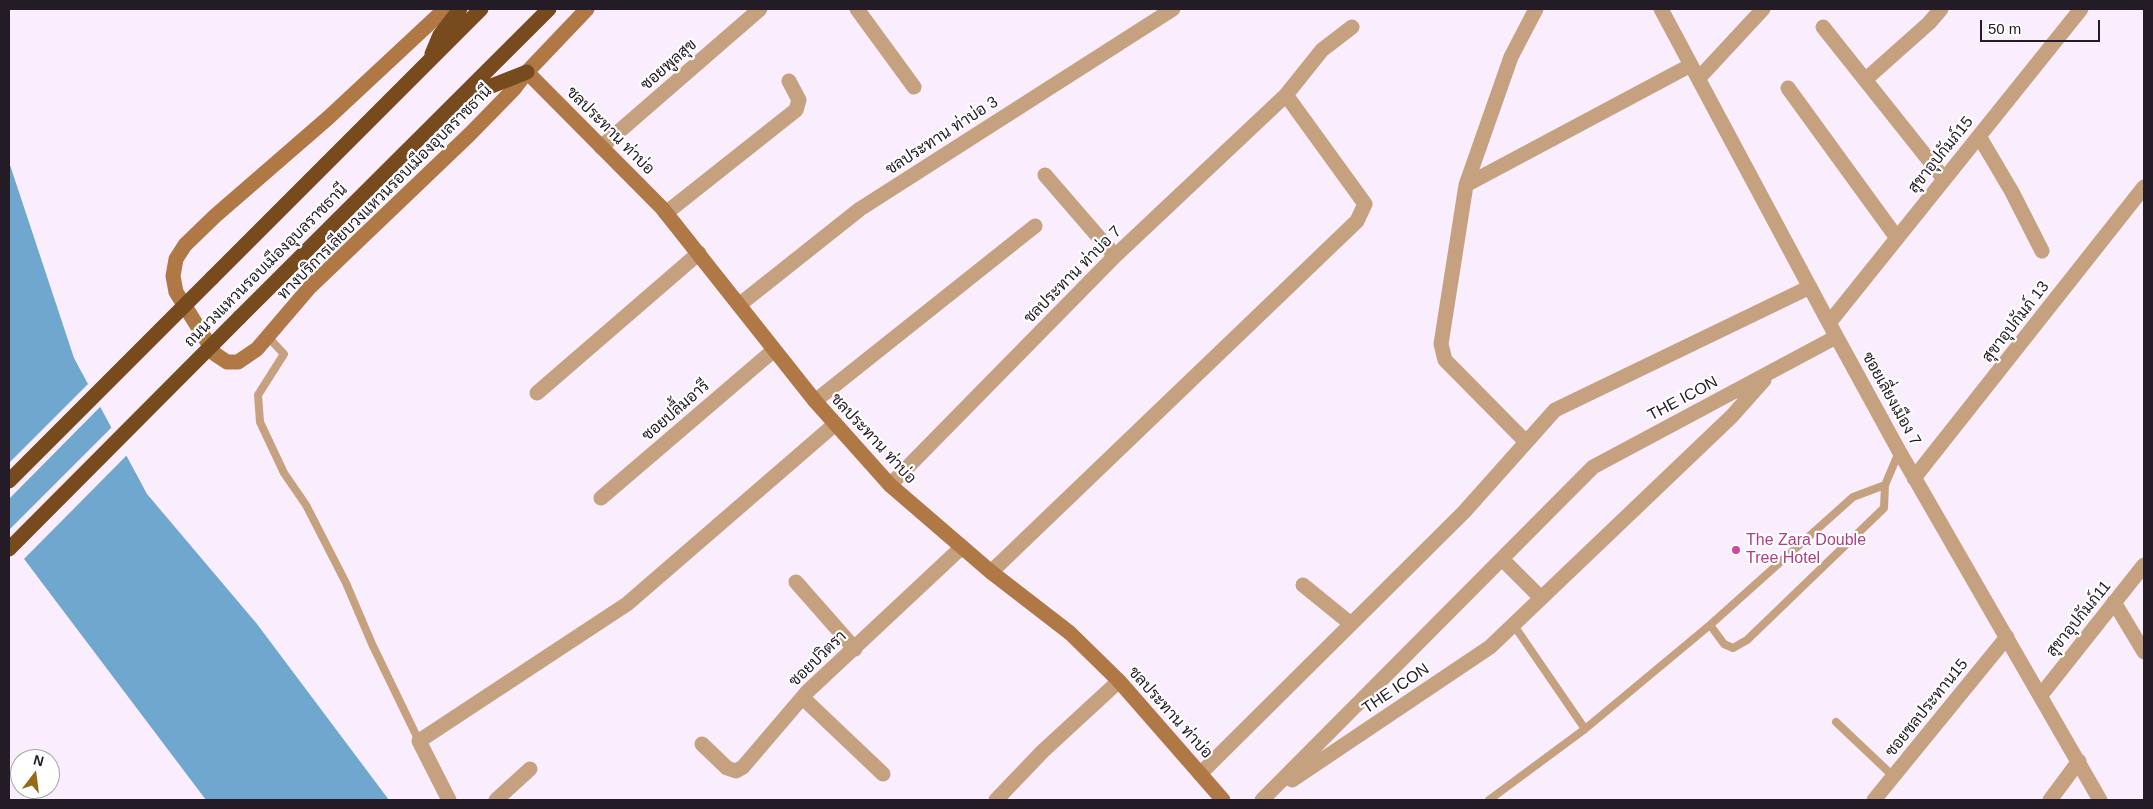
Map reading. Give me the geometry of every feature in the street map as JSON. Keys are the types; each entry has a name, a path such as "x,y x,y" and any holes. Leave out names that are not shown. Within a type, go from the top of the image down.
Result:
{"highway":[{"path":"428,62 440,35 460,9"},
{"name":"ถนนวงแหวนรอบเมืองอุบลราชธานี","path":"9,481 481,9"},
{"name":"ถนนวงแหวนรอบเมืองอุบลราชธานี","path":"9,549 549,9"},
{"path":"461,98 527,72"}],"street":[{"name":"ทางบริการเลียบวงแหวนรอบเมืองอุบลราชธานี","path":"445,9 328,118 215,216 185,246 176,259 173,276 176,292 215,354 227,362 238,362 257,349 310,287 470,134 587,9"},
{"name":"ซอยพูลสุข","path":"601,147 760,9"},
{"path":"857,9 914,86"},
{"name":"ชลประทาน ท่าบ่อ 3","path":"739,305 860,209 1173,9"},
{"path":"1526,442 1444,360 1441,344 1466,185 1511,56 1536,9"},
{"name":"ซอยเลี่ยงเมือง 7","path":"1661,9 1899,451 2100,800"},
{"path":"1866,80 1929,23 1941,9"},
{"name":"สุขาอุปกัมภ์15","path":"1829,323 2081,9"},
{"path":"1699,78 1759,10"},
{"name":"ชลประทาน ท่าบ่อ 7","path":"890,486 1115,256 1286,95 1322,50 1352,27"},
{"path":"1823,27 1944,179"},
{"path":"1466,185 1691,65"},
{"name":"ชลประทาน ท่าบ่อ","path":"527,72 666,213 834,425 890,486 991,572 1070,634 1118,681 1224,800"},
{"path":"666,213 796,110 799,100 789,81"},
{"path":"1788,88 1897,238"},
{"path":"991,572 1357,221 1365,204 1286,95"},
{"path":"1978,136 2012,192 2042,251"},
{"path":"1045,176 1115,256"},
{"name":"สุขาอุปกัมภ์ 13","path":"1914,478 2144,187"},
{"path":"815,401 1035,226"},
{"path":"537,393 699,253"},
{"path":"1200,774 1464,512 1555,410 1810,287"},
{"name":"THE ICON","path":"1263,800 1593,467 1836,337"},
{"name":"ซอยปลื้มอารี","path":"601,498 774,350"},
{"name":"THE ICON","path":"1263,800 1490,647 1732,416 1771,372"},
{"path":"449,800 419,741 627,604 834,425"},
{"name":"ซอยปวิตรา","path":"702,744 727,768 736,771 743,767 802,698 962,547"},
{"path":"1502,559 1540,598"},
{"name":"สุขาอุปกัมภ์11","path":"2041,695 2144,565"},
{"path":"796,582 855,649"},
{"path":"1303,585 1352,624"},
{"path":"2114,602 2144,652"},
{"name":"ซอยชลประทาน15","path":"1874,800 2007,637"},
{"path":"996,800 1043,751 1118,681"},
{"path":"802,698 883,774"},
{"path":"2050,800 2079,761"},
{"path":"496,800 530,769"}],"lane":[{"path":"268,337 284,354 258,395 260,422 284,473 306,505 346,583 372,644 419,741"},
{"path":"1710,625 1724,644 1733,648 1747,640 1884,508 1885,485 1899,451"},
{"path":"1489,800 1585,729 1710,625 1853,497 1885,485"},
{"path":"1513,624 1585,729"},
{"path":"1836,722 1894,776"}],"water":[{"path":"9,162 74,358 147,494 257,624 389,800 206,800 9,539"}],"pier":[{"path":"90,382 102,405 9,499 9,463"},
{"path":"113,426 128,454 22,561 9,544 9,530"}],"place":[{"name":"The Zara Double Tree Hotel","path":"1736,550"}]}
